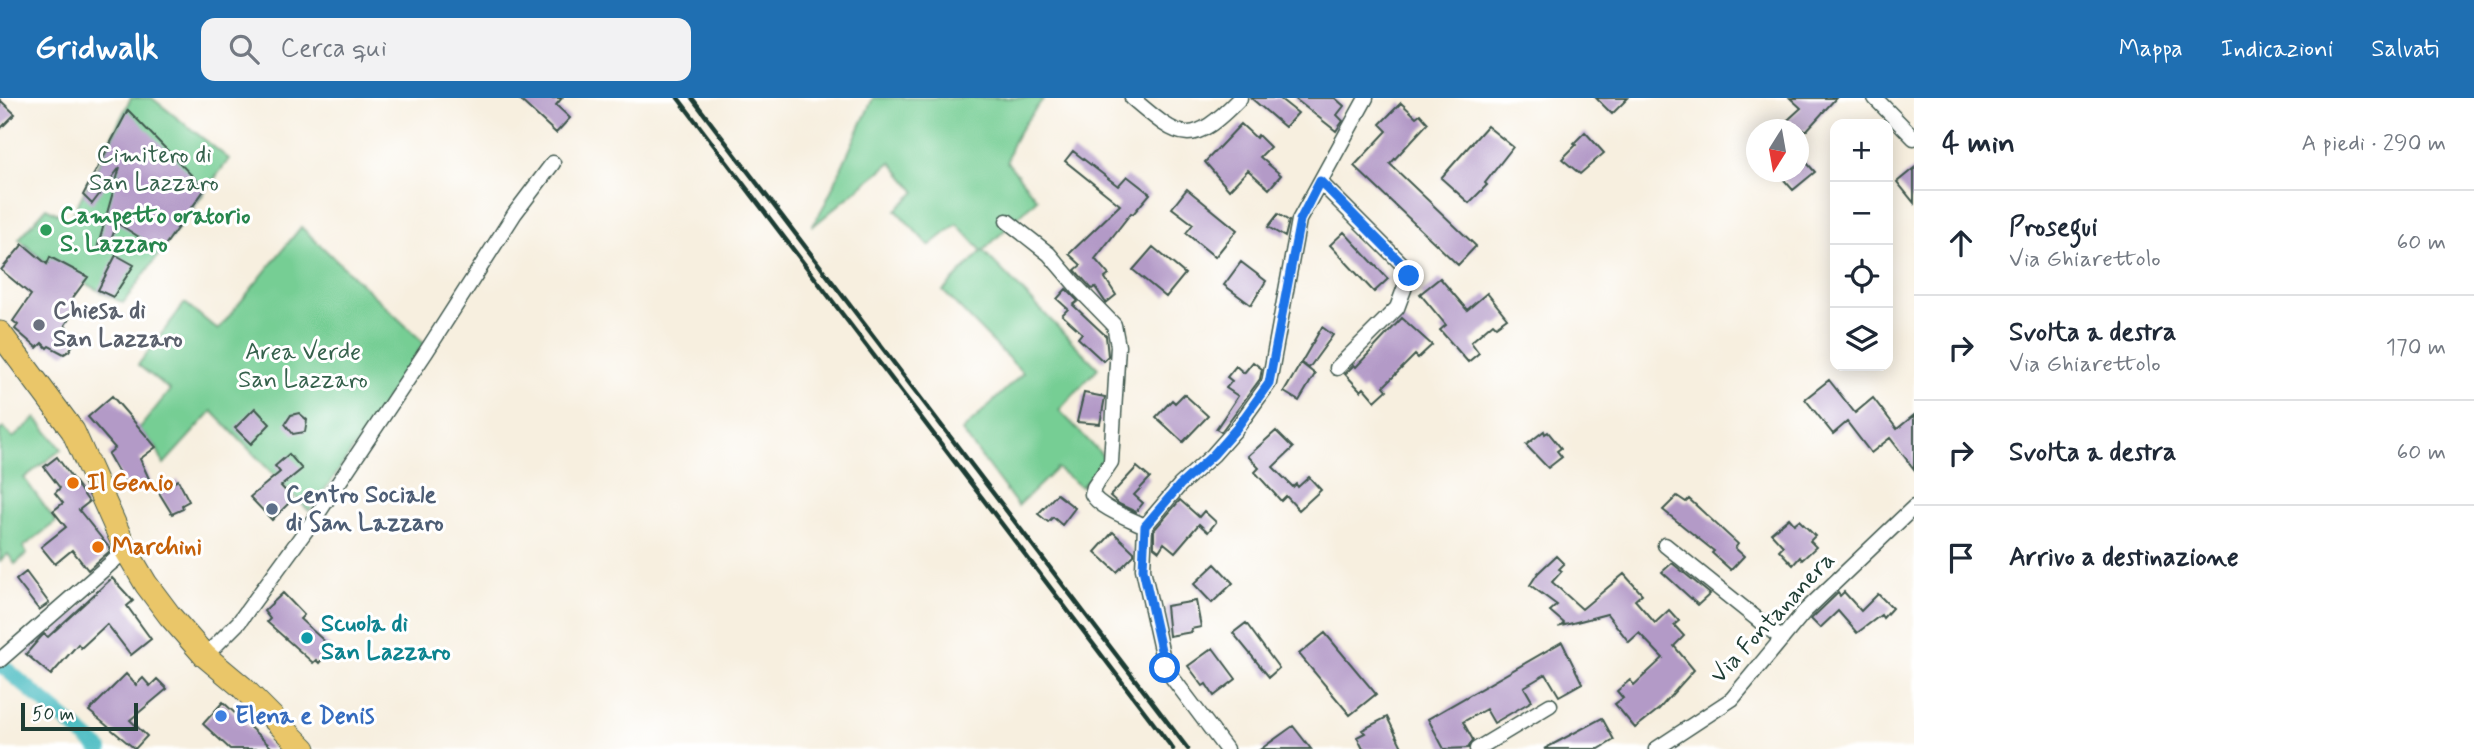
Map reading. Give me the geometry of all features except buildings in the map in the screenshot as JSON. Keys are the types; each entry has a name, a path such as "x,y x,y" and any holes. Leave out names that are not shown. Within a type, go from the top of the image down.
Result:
{"main road":[{"path":"0,333 73,431 126,550 170,616 205,656 242,687 299,747"}],"street":[{"path":"1132,98 1163,124 1184,134 1206,129 1240,98"},
{"path":"1226,749 1165,668 1143,569 1145,526 1180,485 1228,438 1269,383 1300,220 1366,98"},
{"path":"1875,98 1914,138"},
{"path":"205,656 239,622 315,518 515,213 553,163"},
{"path":"1320,181 1407,269 1409,276 1397,308 1337,368"},
{"path":"1007,221 1049,254 1114,325 1118,346 1111,462 1092,494 1094,499 1119,515 1145,526"},
{"name":"Via Fontananera","path":"1656,749 1731,699 1804,611 1914,507"},
{"path":"1665,545 1782,639"},
{"path":"0,660 126,550"},
{"path":"1477,749 1550,705"}],"green space":[{"name":"Cimitero di San Lazzaro","path":"131,98 152,98 229,159 123,303 47,264 19,239 46,208 70,220"},
{"path":"873,98 1044,98 1016,136 1007,162 1037,199 983,251 1098,368 1059,410 1106,459 1081,487 1057,468 1018,506 962,431 1023,373 943,291 982,251 957,224 929,246 896,210 916,192 891,162 812,227"},
{"name":"Area Verde San Lazzaro","path":"301,227 424,343 309,511 212,411 164,464 156,447 139,429 170,390 138,365 185,303 218,330"},
{"path":"36,418 62,449 24,478 56,522 23,547 27,554 15,564 8,554 0,561 0,430 4,428 13,438"}],"waterway":[{"path":"0,664 100,749"}],"railway":[{"path":"678,98 1173,749"},
{"path":"692,98 1188,749"}],"place":[{"name":"Campetto oratorio S. Lazzaro","path":"46,230"},
{"name":"Chiesa di San Lazzaro","path":"39,325"},
{"name":"Il Genio","path":"73,483"},
{"name":"Centro Sociale di San Lazzaro","path":"272,509"},
{"name":"Marchini","path":"98,547"},
{"name":"Scuola di San Lazzaro","path":"307,638"},
{"name":"Elena e Denis","path":"221,716"}],"route":[{"path":"1165,668 1143,569 1145,526 1180,485 1213,455 1236,429 1269,383 1300,220 1320,181 1407,269 1409,276"}]}
